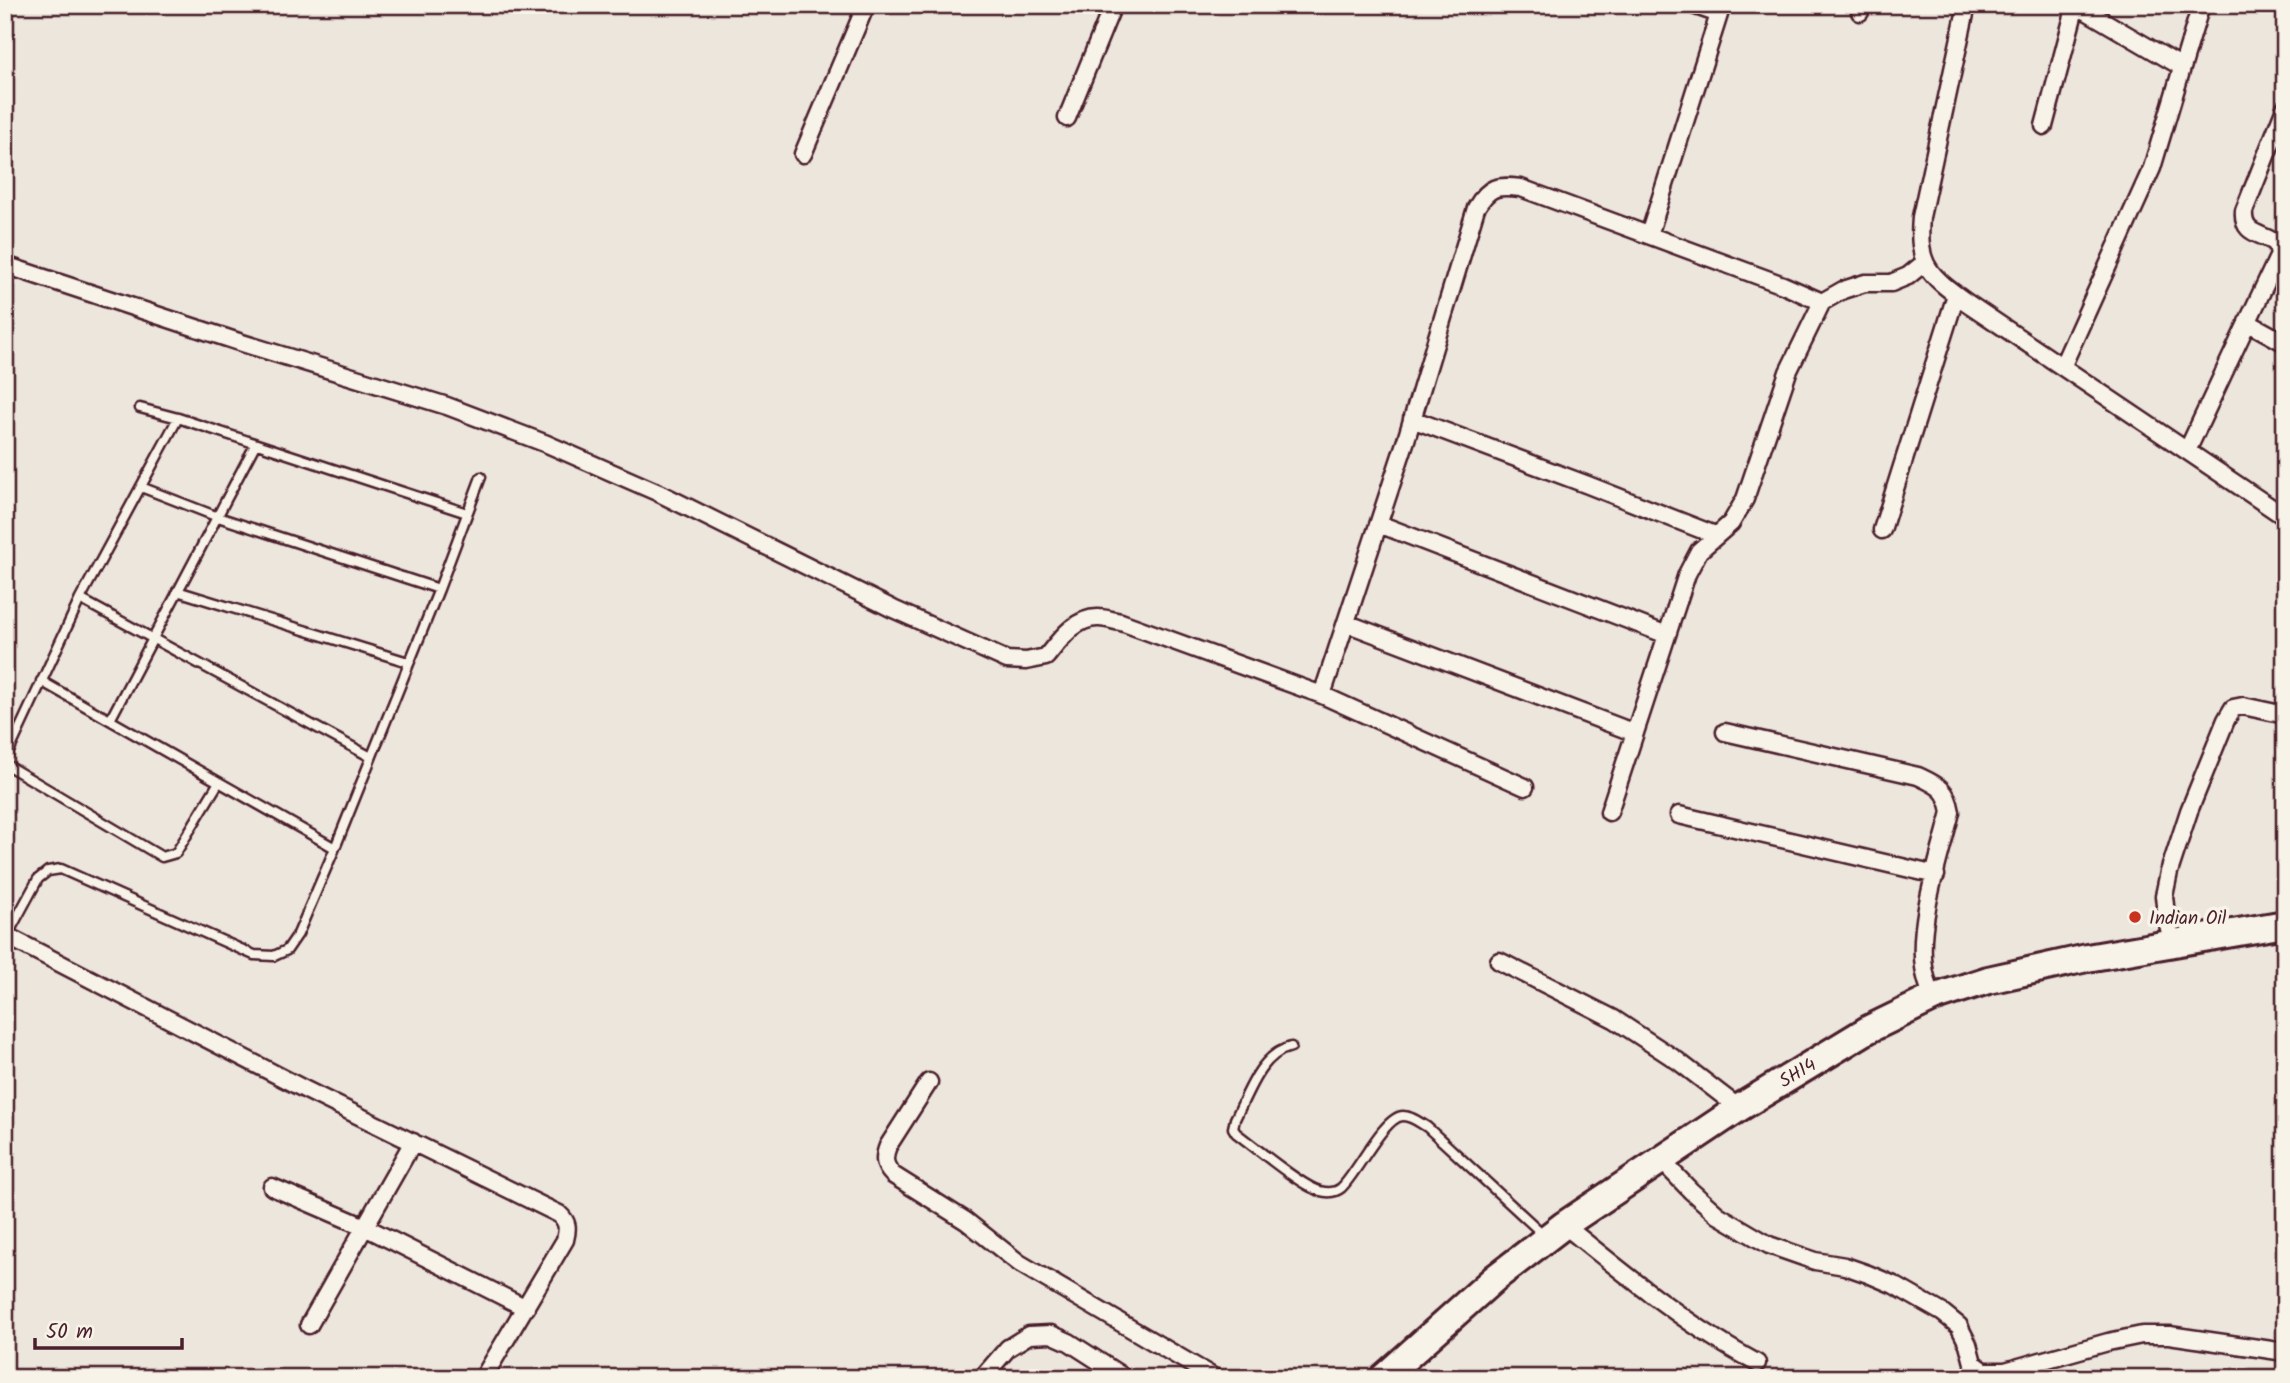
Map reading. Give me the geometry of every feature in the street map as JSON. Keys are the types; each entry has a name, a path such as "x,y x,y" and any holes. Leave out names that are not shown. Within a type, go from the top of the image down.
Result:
{"main road":[{"name":"SH14","path":"1383,1378 1495,1278 1555,1231 1739,1108 1869,1029 1933,998 1988,980 2087,957 2285,924"}],"street":[{"path":"803,154 866,5"},
{"path":"1067,118 1113,5"},
{"path":"1649,236 1721,10 1693,5"},
{"path":"1967,5 1921,217 1919,238 1924,263 1936,280 1956,295 2285,517"},
{"path":"2044,126 2076,5 2182,67"},
{"path":"2062,368 2152,168 2201,5"},
{"path":"2187,451 2278,255 2277,244 2251,231 2243,221 2244,212 2281,128 2285,108"},
{"path":"1322,695 1379,524 1476,208 1485,194 1501,185 1521,188 1822,302"},
{"path":"1609,812 1687,574 1699,551 1731,523 1745,499 1788,372 1822,302 1843,290 1865,283 1891,282 1908,276 1924,263"},
{"path":"5,265 242,343 447,406 535,439 659,493 893,609 1007,660 1026,661 1046,657 1060,639 1080,622 1097,617 1121,622 1322,695 1525,787"},
{"path":"1882,530 1956,295"},
{"path":"2247,322 2285,343"},
{"path":"1412,419 1715,535"},
{"path":"1379,524 1667,635"},
{"path":"1346,623 1635,733"},
{"path":"2172,942 2164,896 2169,872 2189,811 2226,720 2233,708 2243,706 2285,715"},
{"path":"1725,732 1919,776 1940,787 1949,799 1951,812 1926,915 1923,966 1933,998"},
{"path":"1679,815 1936,875"},
{"path":"6,936 566,1220 568,1229 565,1240 483,1378"},
{"path":"1499,961 1615,1019 1678,1061 1739,1108"},
{"path":"929,1082 888,1146 884,1156 887,1169 966,1221 1019,1263 1215,1378"},
{"path":"309,1325 413,1142"},
{"path":"1661,1160 1718,1215 1769,1245 1815,1261 1845,1266 1868,1274 1894,1285 1943,1313 1959,1326 1973,1363 1984,1371 2009,1375 2108,1342 2142,1335 2169,1335 2285,1352"},
{"path":"272,1187 365,1227 526,1308"},
{"path":"1555,1231 1624,1273 1689,1321 1757,1363"},
{"path":"982,1378 1008,1348 1029,1335 1051,1334 1069,1342 1125,1378"}],"lane":[{"path":"140,408 467,513"},
{"path":"178,418 80,599 5,762 162,857 176,853 219,782"},
{"path":"110,720 255,445"},
{"path":"6,936 38,879 48,871 61,869 254,955 274,957 287,950 298,934 335,848 481,477"},
{"path":"141,487 218,517 439,589"},
{"path":"177,591 408,662"},
{"path":"80,599 371,757"},
{"path":"41,681 335,848"},
{"path":"1291,1047 1281,1049 1261,1068 1233,1128 1236,1133 1310,1187 1331,1192 1339,1189 1393,1118 1402,1116 1427,1127 1555,1231"}],"place":[{"name":"Indian Oil","path":"2135,917"}]}
